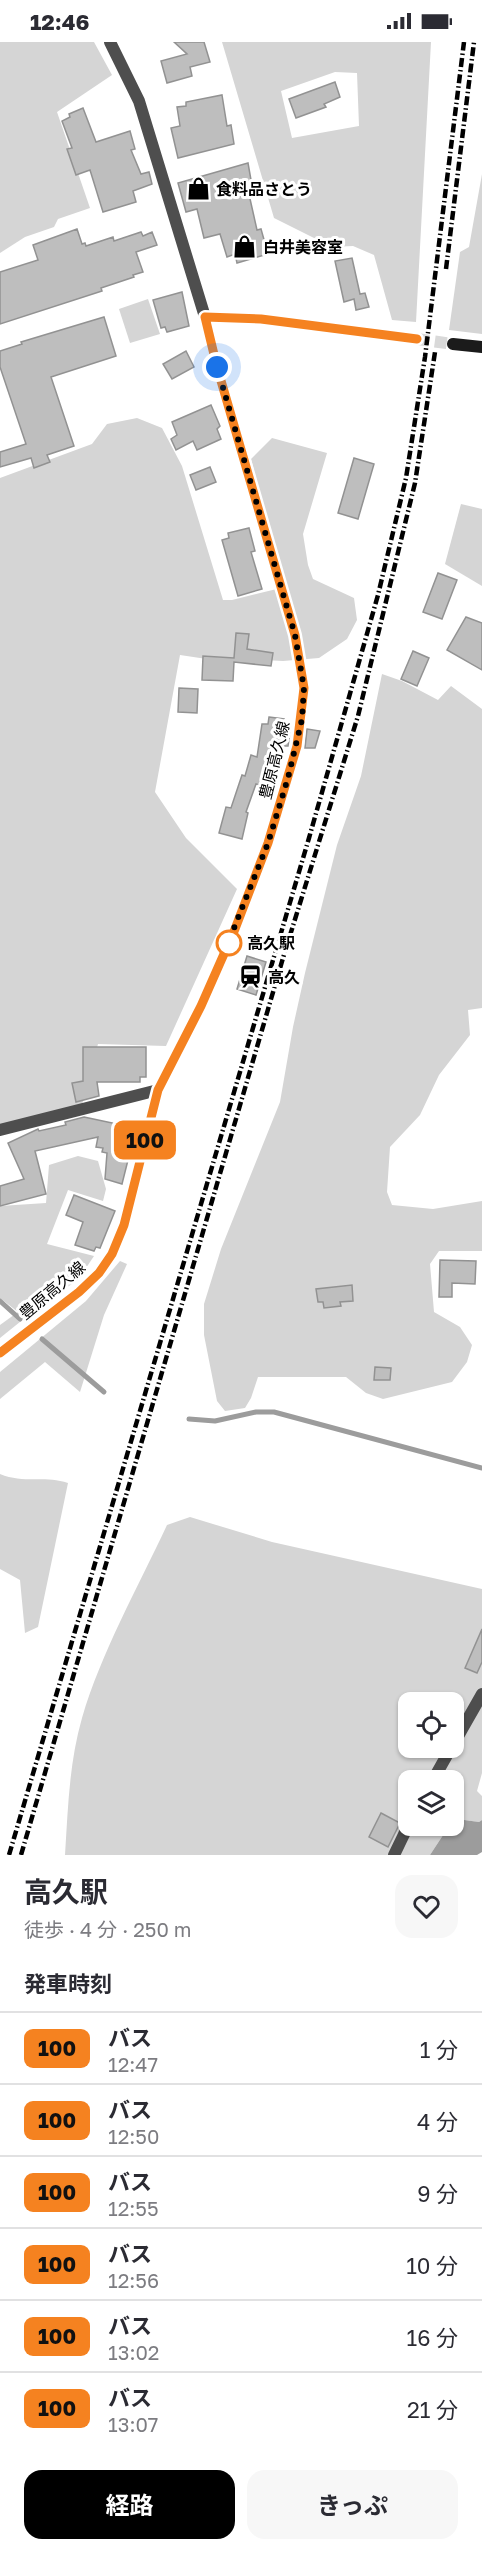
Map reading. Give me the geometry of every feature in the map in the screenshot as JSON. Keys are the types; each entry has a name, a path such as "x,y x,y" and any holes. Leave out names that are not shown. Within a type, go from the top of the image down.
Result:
{"main road":[{"path":"205,317 261,319 417,339"},
{"name":"豊原高久線","path":"0,1353 79,1292 99,1273 112,1254 124,1225 158,1090 201,1006 230,940 268,843 297,746 303,698 301,662 217,367 205,317"},
{"path":"453,344 482,347"}],"street":[{"path":"110,42 139,101 205,317"},
{"path":"0,1130 158,1090"},
{"path":"464,1725 482,1694"},
{"path":"394,1855 403,1836"}],"shaded area":[{"path":"0,42 94,42 112,75 57,112 90,208 58,219 54,227 25,237 0,253"},
{"path":"222,42 431,42 416,322 392,320 374,255 353,246 332,247 274,218","holes":["335,72 357,73 359,126 292,138 281,91"]},
{"path":"482,174 482,334 449,330 460,252 469,247"},
{"path":"148,299 160,334 130,343 119,309"},
{"path":"137,418 162,428 182,466 223,600 232,600 285,587 251,459 272,438 327,453 303,534 308,565 313,579 354,598 357,620 347,639 319,658 283,661 241,659 220,661 180,655 155,792 186,838 237,889 166,1046 98,1044 82,1105 0,1126 0,478 92,444 107,424"},
{"path":"461,504 482,509 482,586 445,564"},
{"path":"382,674 402,681 438,700 451,686 482,709 482,1008 468,1010 470,1035 439,1075 420,1115 390,1147 387,1192 392,1205 433,1209 482,1201 482,1251 439,1251 430,1264 434,1312 460,1327 472,1345 467,1362 452,1382 383,1399 366,1393 346,1377 258,1377 245,1408 225,1411 217,1401 204,1335 204,1304 221,1249 280,1102 305,973 337,845 361,776"},
{"path":"78,1156 98,1161 106,1189 103,1201 68,1190 47,1244 94,1256 78,1280 46,1301 0,1338 0,1325 18,1312 0,1298 0,1206 46,1203 49,1165"},
{"path":"120,1261 127,1264 104,1315 80,1392 45,1362 0,1399 0,1372 86,1301"},
{"path":"0,1474 68,1483 38,1627 25,1633 20,1580 0,1569"},
{"path":"190,1517 272,1542 482,1589 482,1773 477,1791 482,1796 482,1820 479,1822 464,1820 464,1770 398,1770 398,1836 442,1836 430,1855 65,1855 72,1769 82,1718 99,1669 167,1525"},
{"path":"464,1820 479,1822 482,1820 482,1852 477,1855 430,1855 442,1836 464,1836"}],"building":[{"path":"174,42 204,42 210,62 190,67 192,76 167,83 161,61 187,54"},
{"path":"335,82 340,97 324,104 326,107 296,118 289,99"},
{"path":"222,95 227,126 231,125 234,144 178,158 171,128 180,126 177,107 186,106 186,102"},
{"path":"83,108 96,142 130,131 135,149 131,150 141,174 149,172 152,184 133,191 136,202 103,212 90,170 76,175 67,149 72,148 62,121 70,117 69,114"},
{"path":"248,163 251,180 246,181 257,230 261,229 268,254 237,263 235,254 227,257 220,234 204,238 197,209 186,212 178,183"},
{"path":"77,229 82,244 85,243 86,246 113,237 114,241 141,232 143,236 152,232 157,245 136,252 143,272 133,275 134,277 101,288 102,291 0,324 0,272 38,260 33,245"},
{"path":"352,258 360,294 365,293 369,307 356,310 354,299 344,302 335,261"},
{"path":"182,292 189,326 167,332 165,327 161,328 153,300"},
{"path":"104,317 116,356 51,377 74,446 47,455 50,462 34,468 31,458 0,467 0,452 26,444 0,367 0,351 22,344 21,342"},
{"path":"186,351 194,367 172,379 163,364"},
{"path":"211,405 220,426 217,429 221,439 197,450 193,441 176,450 171,439 177,435 172,422"},
{"path":"354,458 374,464 358,519 338,513"},
{"path":"210,467 216,482 196,490 190,475"},
{"path":"249,528 255,551 251,552 262,589 238,596 222,540 229,538 228,533"},
{"path":"438,573 457,580 442,619 423,612"},
{"path":"466,617 482,623 482,670 447,650"},
{"path":"236,633 249,634 247,649 273,653 271,666 234,662 233,681 202,680 203,656 234,658"},
{"path":"413,651 429,658 417,686 401,679"},
{"path":"179,688 198,689 197,713 178,712"},
{"path":"269,717 284,719 283,725 291,726 288,746 280,746 279,749 270,748 263,773 276,777 272,789 256,784 246,812 248,813 242,839 219,833 226,807 231,808 242,775 245,776 251,755 257,757 262,724 268,724"},
{"path":"307,729 320,731 315,748 305,748"},
{"path":"247,956 266,962 256,995 237,989"},
{"path":"83,1047 146,1047 146,1077 140,1077 140,1082 97,1082 99,1096 76,1102 72,1083 83,1081"},
{"path":"84,1117 136,1128 122,1184 105,1179 107,1153 102,1152 103,1148 96,1147 98,1137 35,1151 46,1194 0,1206 0,1186 24,1179 8,1143 38,1129 39,1131 66,1125 65,1122"},
{"path":"74,1195 115,1211 100,1248 96,1247 94,1251 75,1245 83,1222 66,1215"},
{"path":"440,1260 476,1261 475,1284 452,1283 452,1297 439,1297"},
{"path":"352,1285 353,1301 340,1302 341,1306 324,1308 323,1302 318,1302 316,1289"},
{"path":"375,1367 391,1368 390,1380 374,1380"},
{"path":"482,1629 482,1662 477,1673 465,1668"},
{"path":"381,1813 398,1822 398,1827 388,1847 369,1837"}],"waterway":[{"path":"0,1301 20,1319"},
{"path":"42,1339 104,1392"},
{"path":"189,1419 215,1421 256,1412 274,1412 482,1468"}],"tunnel":[{"path":"417,339 453,344"}],"railway":[{"path":"9,1855 309,838 378,595 406,478 425,357 464,42"},
{"path":"446,269 474,42"},
{"path":"21,1855 283,958 358,716 415,483 435,352"}],"bus line":[{"name":"100","path":"0,1353 79,1292 99,1273 112,1254 124,1225 158,1090 201,1006 235,929 268,843 297,746 304,688 301,662 217,367 205,317 261,319 417,339"}],"place":[{"name":"食料品さとう","path":"198,189"},
{"name":"白井美容室","path":"245,247"},
{"name":"高久駅","path":"229,943"},
{"name":"高久","path":"250,977"}],"route":[{"path":"217,367 295,635 304,688 302,719 288,778 268,843 244,908 226,948 229,943"}]}
